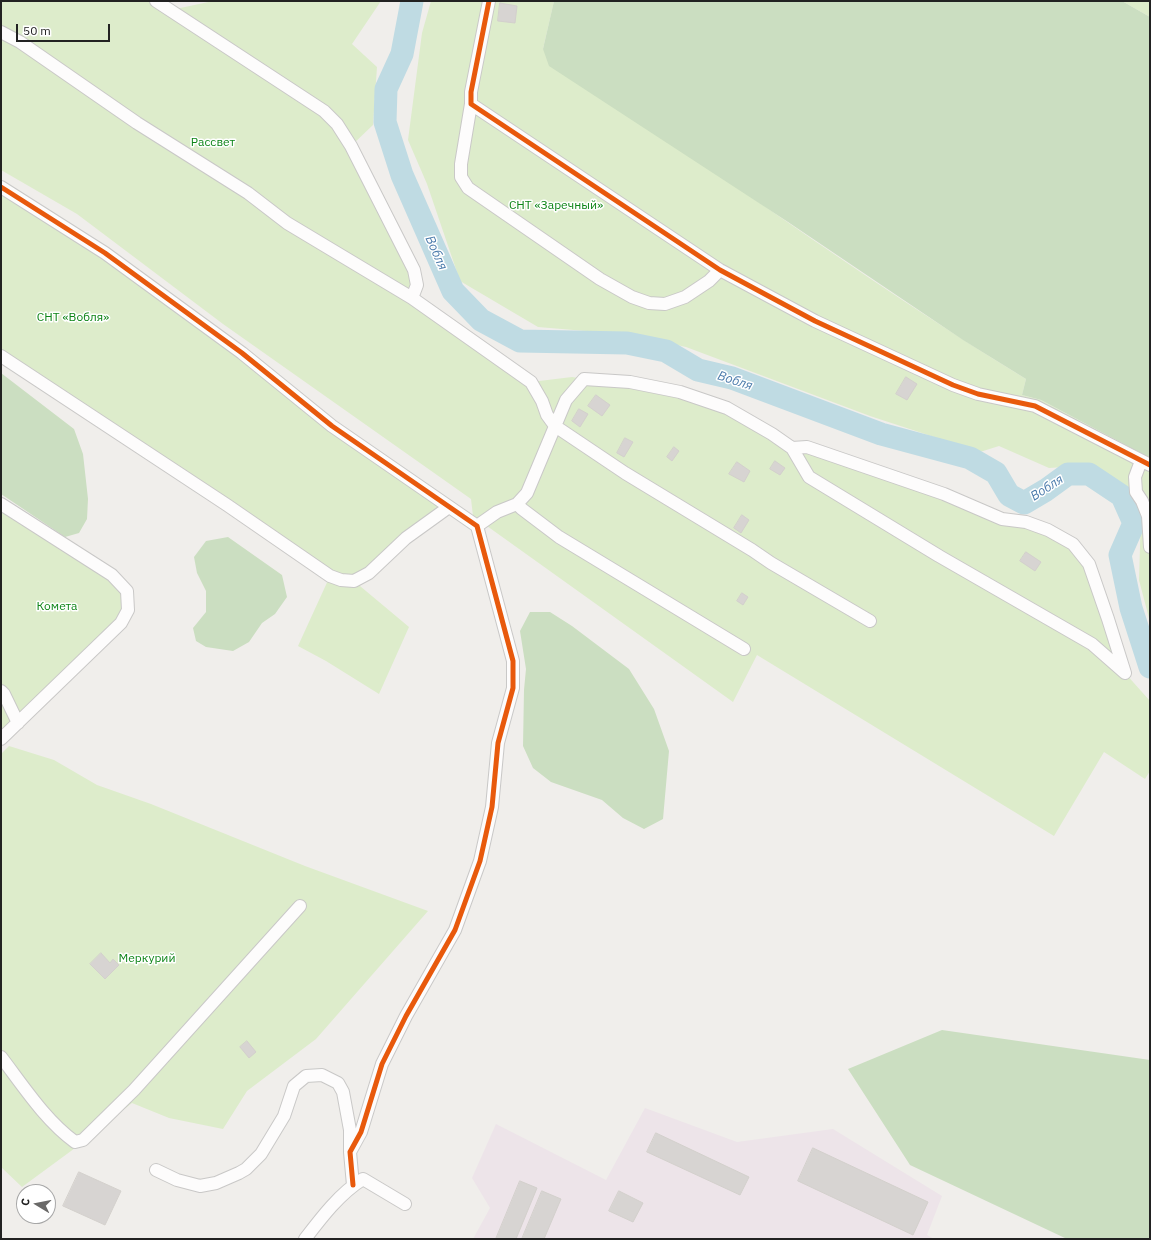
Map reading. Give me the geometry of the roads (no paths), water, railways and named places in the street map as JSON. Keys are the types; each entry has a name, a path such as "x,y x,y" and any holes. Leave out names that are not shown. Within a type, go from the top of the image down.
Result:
{"street":[{"path":"156,1 324,112 337,124 351,146 414,270 417,285 412,298"},
{"path":"489,1 471,92 471,104 461,164 461,177 468,188 600,279 632,297 650,303 665,304 685,297 709,281 720,270"},
{"path":"1,32 20,42 137,123 248,193 287,223 412,298 531,382 542,401 547,414 555,426 625,473 752,550 770,563 870,620"},
{"path":"471,104 720,270 815,321 953,385 978,394 1035,406 1146,463 1135,477 1136,492 1142,501 1148,516 1150,547"},
{"path":"1,187 105,253 242,354 332,426 477,526 513,661 513,688 498,743 492,807 480,861 455,930 406,1016 382,1064 361,1132 350,1152"},
{"path":"1,356 227,505 330,576 341,580 354,581 369,573 406,538 449,506"},
{"path":"477,526 497,512 517,504 527,493 566,400 584,379 630,382 680,392 727,408 772,434 792,448 810,478 939,556 1092,644 1125,673 1089,564 1073,544 1048,530 1026,522 1002,518 944,494 807,447 792,448"},
{"path":"1,504 112,575 127,591 128,610 121,623 1,739"},
{"path":"517,504 522,510 559,537 744,649"},
{"path":"1,691 4,694 18,723"},
{"path":"1,1057 37,1104 63,1133 75,1142 83,1140 134,1090 300,906"},
{"path":"156,1170 177,1180 200,1186 216,1184 246,1169 261,1154 284,1116 294,1086 306,1076 322,1075 338,1083 344,1092 350,1130 353,1185"},
{"path":"305,1239 322,1217 353,1185 363,1179 405,1204"}],"waterway":[{"name":"Вобля","path":"412,1 402,54 386,89 385,122 402,175 453,291 481,320 520,341 627,343 666,351 698,370 732,378 881,434 970,458 996,473 1009,495 1024,503 1046,490 1068,474 1089,474 1122,496 1134,523 1120,555 1131,608 1150,667"}],"park label":[{"name":"Рассвет","path":"213,143"},
{"name":"СНТ «Заречный»","path":"556,206"},
{"name":"СНТ «Вобля»","path":"73,318"},
{"name":"Комета","path":"57,607"},
{"name":"Меркурий","path":"147,959"}]}
